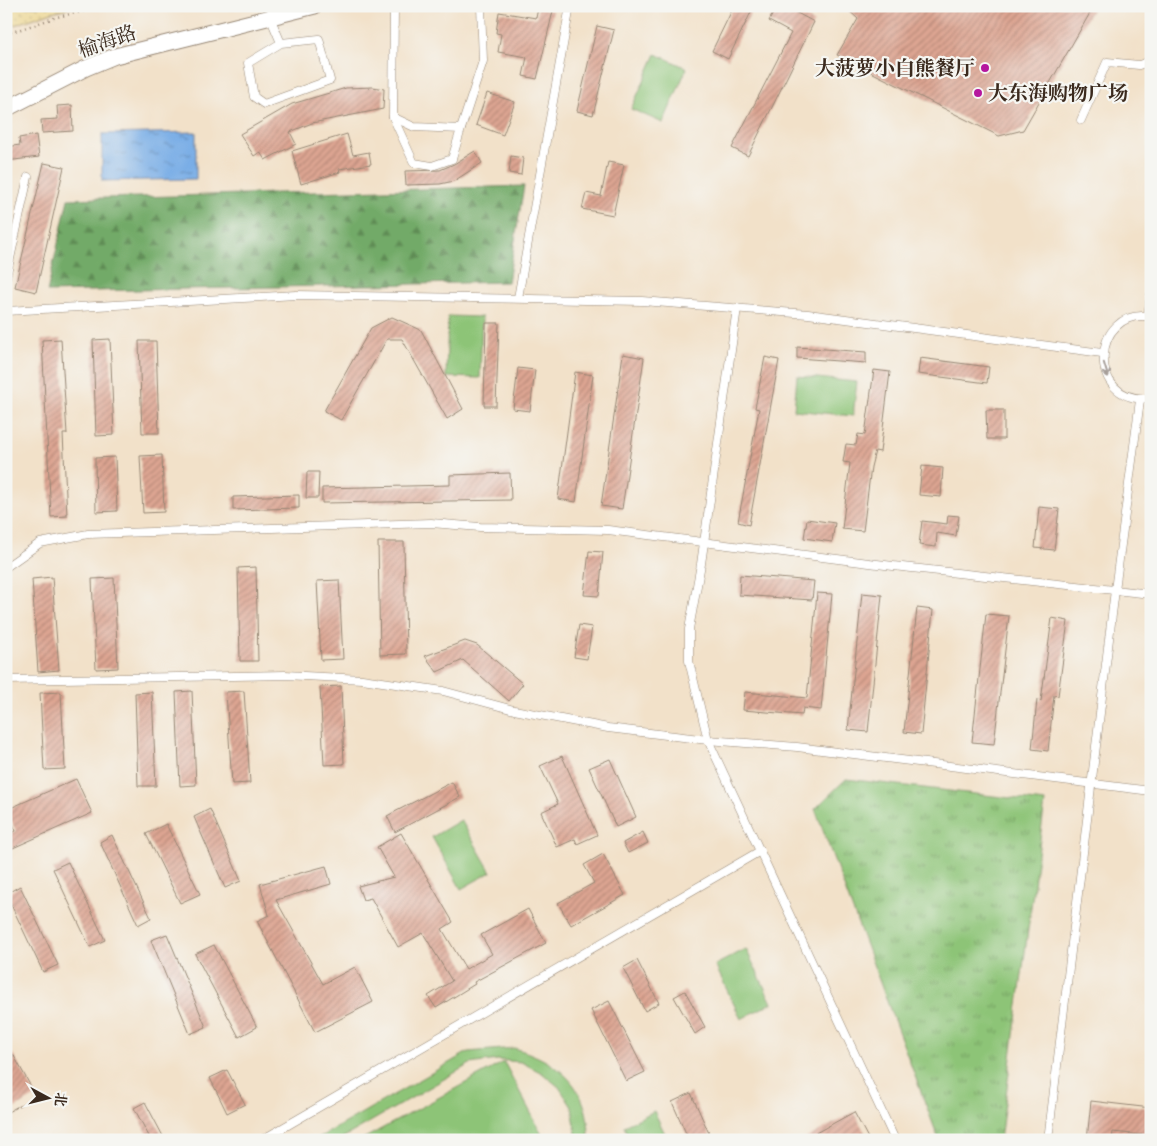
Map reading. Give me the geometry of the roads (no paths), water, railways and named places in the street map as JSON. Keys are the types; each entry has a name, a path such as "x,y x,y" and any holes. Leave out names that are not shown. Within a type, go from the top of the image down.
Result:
{"street":[{"name":"榆海路","path":"6,109 86,68 116,56 315,6"}],"lane":[{"path":"394,6 393,117 414,163 432,166 452,159 460,129 484,61 482,6"},
{"path":"518,298 570,6"},
{"path":"270,17 280,43"},
{"path":"319,39 330,80 264,104 254,97 248,63 280,43 319,39"},
{"path":"1081,120 1107,62 1139,65 1151,61"},
{"path":"393,117 414,127 460,129"},
{"path":"6,277 28,177"},
{"path":"6,311 296,295 642,301 808,314 1102,353"},
{"path":"1151,295 1150,316 1132,318 1118,325 1107,338 1102,353 1104,370 1112,384 1124,395 1140,400 1151,398"},
{"path":"737,308 704,541 689,629 689,661 708,740 896,1140"},
{"path":"1048,1140 1140,400"},
{"path":"6,567 40,543 88,534 431,523 480,527 608,530 893,566 1151,594"},
{"path":"6,680 285,675 362,679 443,691 514,710 608,728 708,740 797,747 1151,790"},
{"path":"262,1140 760,851"}],"water":[{"path":"196,132 196,179 102,181 102,134"}],"place":[{"name":"大菠萝小白熊餐厅","path":"985,68"},
{"name":"大东海购物广场","path":"978,93"}]}
